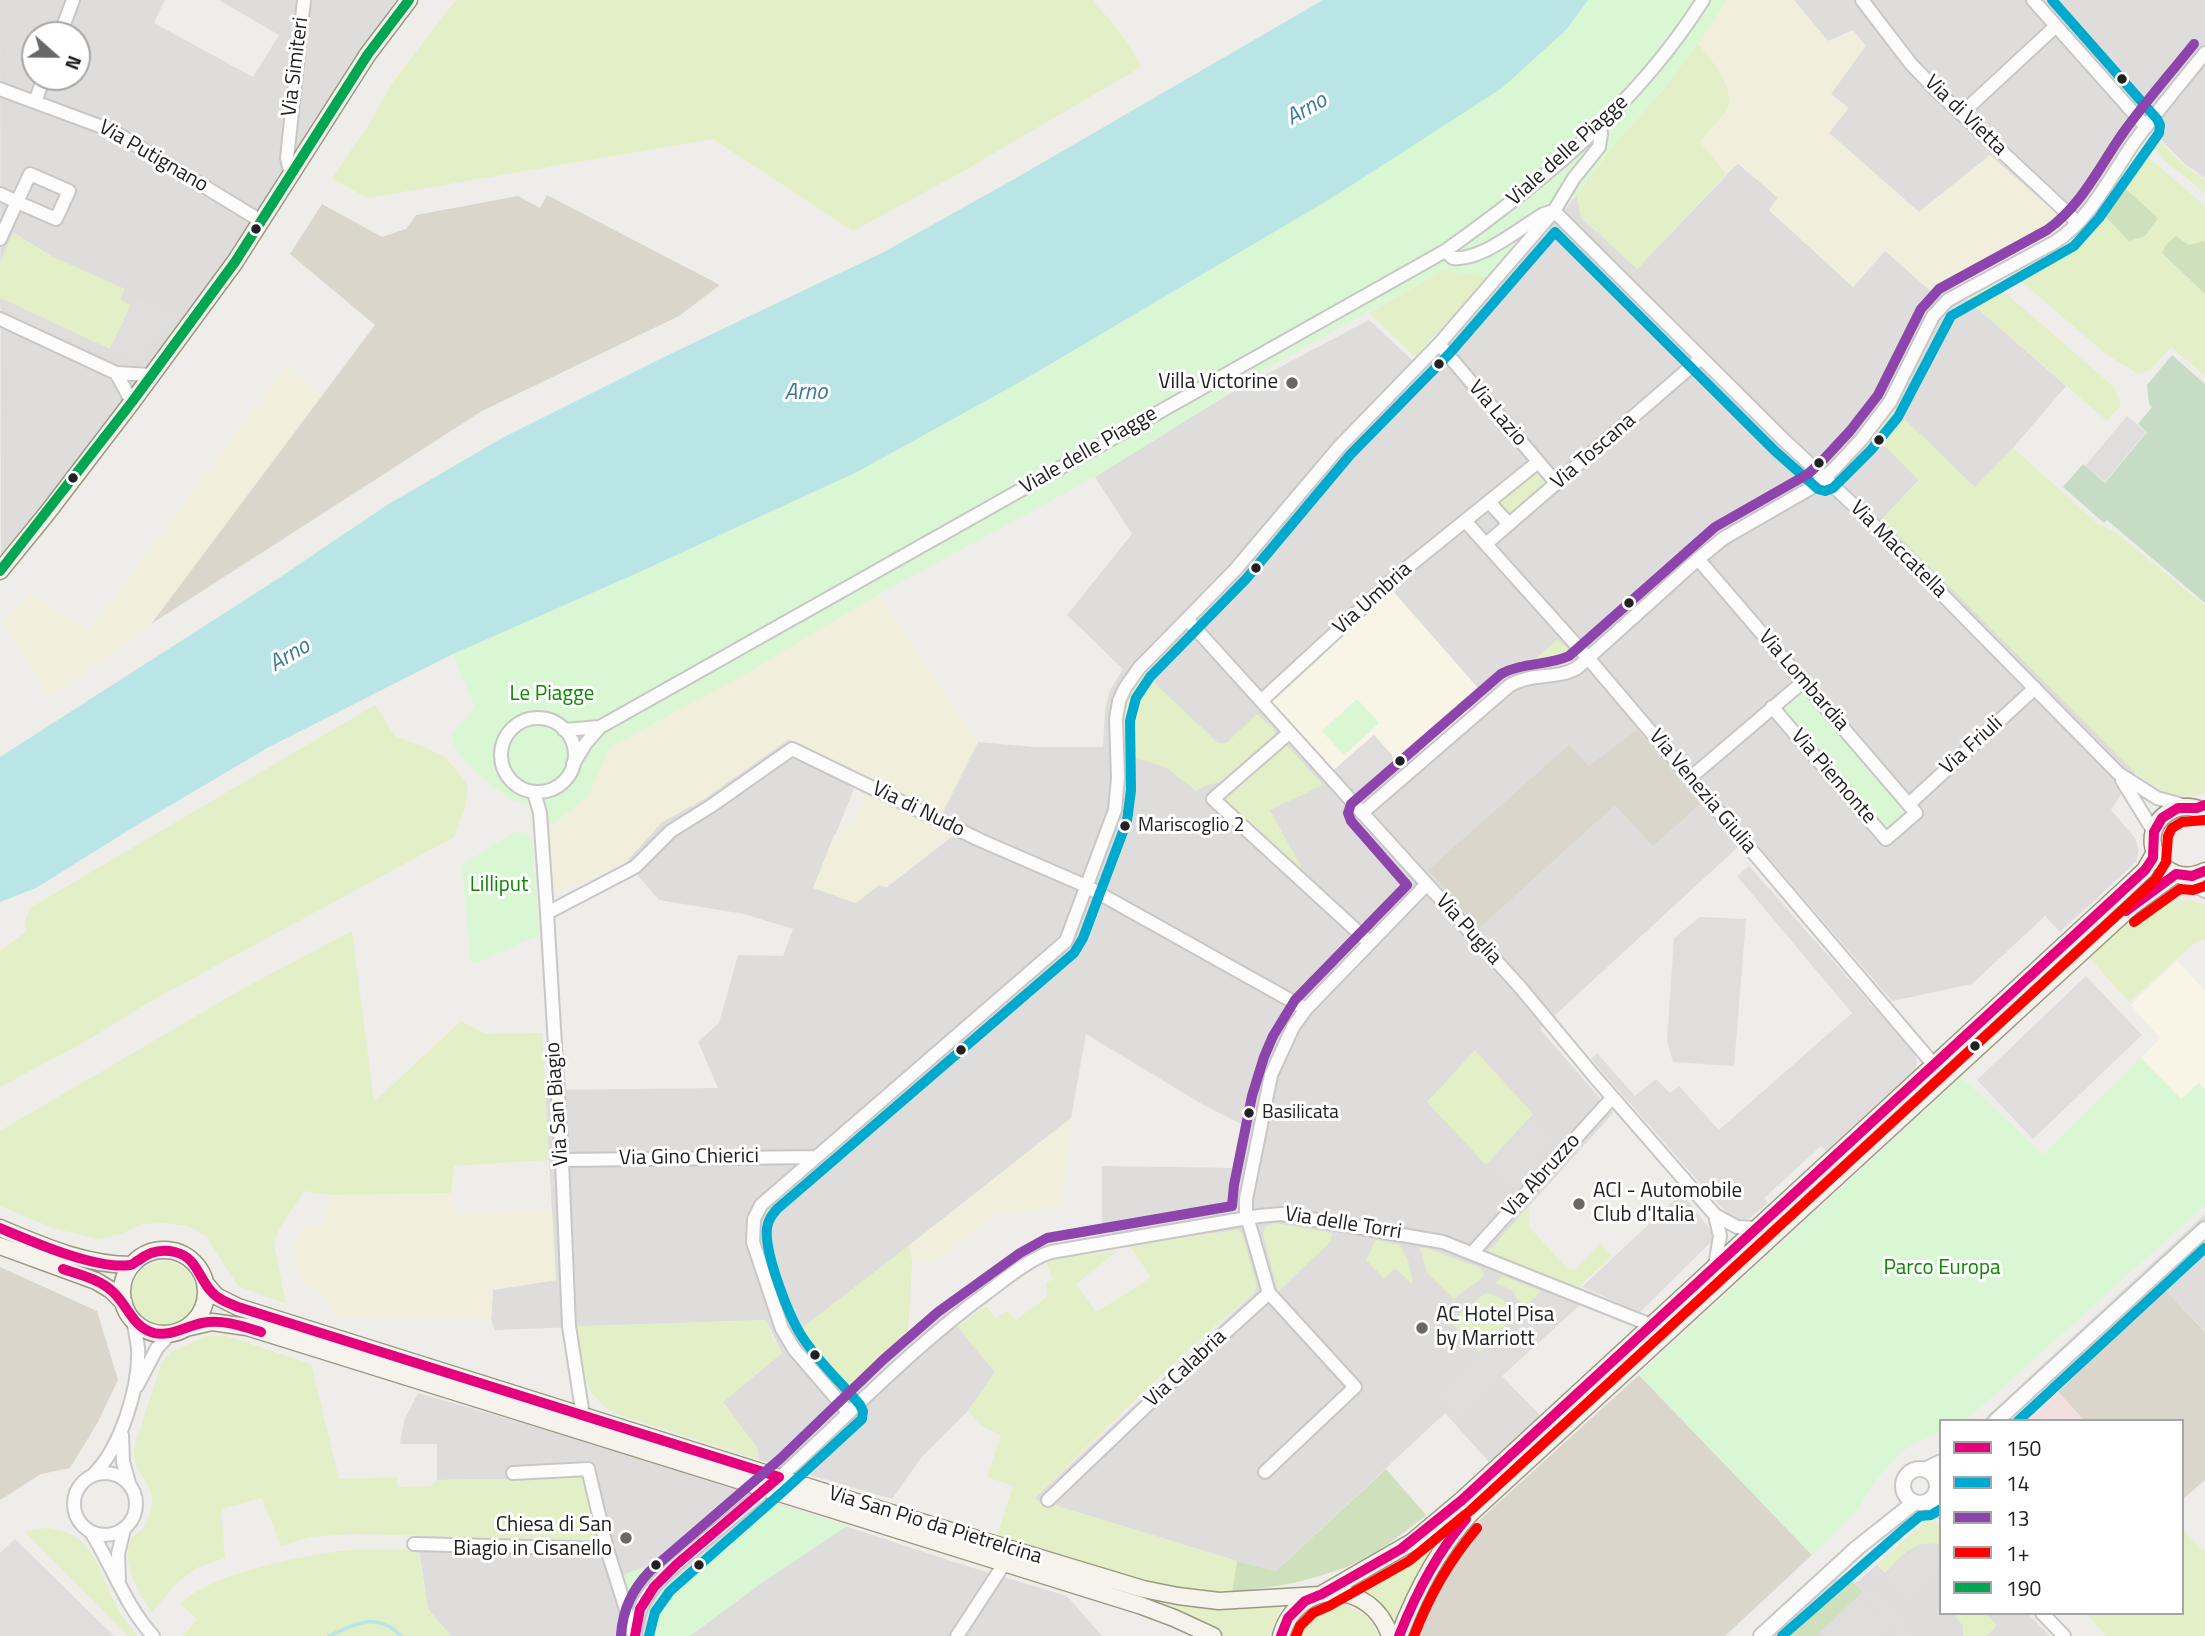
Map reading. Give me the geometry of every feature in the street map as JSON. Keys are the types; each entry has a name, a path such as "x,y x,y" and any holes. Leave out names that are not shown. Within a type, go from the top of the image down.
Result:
{"main road":[{"path":"0,570 132,402 235,262 368,54 409,0"},
{"path":"1281,1636 1284,1624 1293,1611 1305,1601 1391,1555 1426,1531 1462,1500 2145,870 2154,854 2154,832 2161,818 2178,808 2199,808"},
{"path":"2154,854 2161,865 2178,875 2195,876 2205,871"},
{"path":"1399,1636 1429,1569 1471,1513 2132,906 2178,875"},
{"path":"0,1228 90,1261 132,1265"},
{"path":"0,1245 96,1281 111,1290 124,1303"},
{"path":"154,1251 174,1251 191,1260 200,1270 205,1283 203,1308 196,1319 178,1331 162,1334 146,1330 133,1321 122,1297 123,1283 132,1265 142,1256 154,1251"},
{"name":"Via San Pio da Pietrelcina","path":"205,1283 216,1296 238,1307 1143,1589 1219,1601 1339,1592 1361,1599 1379,1613 1390,1636"},
{"name":"Via San Pio da Pietrelcina","path":"178,1331 212,1322 247,1327 1142,1606 1213,1636"}],"street":[{"path":"65,21 73,0"},
{"name":"Via Simiteri","path":"291,175 287,158 304,0"},
{"name":"Viale delle Piagge","path":"573,764 600,727 1446,251 1546,175 1600,126 1635,90 1703,0"},
{"name":"Via di Vietta","path":"1862,0 1912,64 1961,114 2078,223"},
{"path":"2033,0 2146,127"},
{"path":"1961,114 2056,26"},
{"path":"1362,813 1513,684 1527,678 1573,670 1729,534 1816,485 1825,477 1861,440 1886,408 1934,316 1944,304 2055,242 2078,223 2146,127 2205,53"},
{"name":"Via Putignano","path":"0,89 113,131 261,221"},
{"path":"35,102 39,91"},
{"path":"849,1413 787,1340 753,1242 754,1219 761,1205 1063,945 1070,933 1115,810 1118,778 1116,719 1123,692 1139,668 1235,570 1340,446 1439,344 1554,211 1574,178 1599,147 1600,126"},
{"path":"0,194 17,202 0,239"},
{"path":"1446,251 1453,258 1474,255 1544,214 1554,211"},
{"name":"Via Maccatella","path":"1554,211 1825,477 2118,773 2154,832"},
{"path":"0,319 116,373 152,375"},
{"name":"Via Lazio","path":"1439,344 1557,484"},
{"name":"Via Toscana","path":"1486,544 1701,358"},
{"path":"116,373 132,402"},
{"name":"Via Umbria","path":"1261,701 1384,588 1538,462"},
{"path":"1489,502 1509,524"},
{"name":"Via Venezia Giulia","path":"1465,521 1588,658 1934,1065"},
{"name":"Via Lombardia","path":"1698,559 1909,804"},
{"name":"Via Puglia","path":"1187,619 1520,987 1612,1098 1715,1215 1737,1227 1757,1228"},
{"path":"1690,778 1804,681"},
{"name":"Via Friuli","path":"1909,804 2035,688"},
{"name":"Via Piemonte","path":"1772,707 1886,839 1916,813 1909,804"},
{"path":"530,719 552,721 564,730 573,744 573,764 560,784 550,790 534,792 517,785 504,771 501,752 504,740 512,729 530,719"},
{"name":"Viale delle Piagge","path":"564,730 600,727"},
{"path":"1290,733 1213,799 1370,943"},
{"name":"Via di Nudo","path":"547,913 635,867 671,831 792,749 982,841 1086,886 1306,1009"},
{"name":"Via Maccatella","path":"2118,773 2162,800 2199,808"},
{"name":"Via San Biagio","path":"534,792 540,813 547,913 569,1326 583,1416"},
{"path":"2178,875 2205,890"},
{"path":"1265,1472 1355,1387 1269,1293 1247,1217 1248,1187 1271,1075 1293,1027 1306,1009 1426,885"},
{"name":"Via Abruzzo","path":"1472,1253 1612,1098"},
{"name":"Via Gino Chierici","path":"562,1160 815,1157"},
{"name":"Via delle Torri","path":"635,1636 640,1609 654,1587 677,1564 765,1490 949,1320 1046,1254 1272,1214 1429,1238 1651,1325"},
{"path":"1714,1267 1720,1236 1715,1215"},
{"path":"1998,1419 2205,1229"},
{"name":"Via Calabria","path":"1048,1500 1269,1293"},
{"path":"131,1399 138,1349 133,1321"},
{"path":"122,1428 122,1454 129,1483 136,1496 136,1511 130,1524 124,1529 112,1535 98,1535 80,1523 75,1513 74,1504 79,1487 108,1458 151,1357 160,1344 178,1331"},
{"path":"1933,1493 1908,1498 1904,1492 1904,1481 1913,1471 1925,1470 1939,1463"},
{"path":"513,1473 588,1468 607,1549 635,1636"},
{"path":"1925,1470 1932,1475 1933,1493"},
{"path":"93,1475 113,1473 129,1483"},
{"path":"1857,1548 1904,1492"},
{"path":"1761,1636 1857,1548 1933,1493"},
{"path":"119,1582 119,1546 124,1529"},
{"path":"91,1532 132,1610 153,1636"},
{"path":"414,1544 607,1549"},
{"path":"957,1636 1004,1564"},
{"path":"2044,1615 2064,1636"}],"shaded area":[{"path":"0,0 165,0 154,23 253,77 279,35 219,0 396,0 351,64 298,153 229,259 1,555"},
{"path":"1726,0 1794,0 1828,41 1853,30 1866,46 1831,94 1849,108 1829,133 1919,212 1990,155 2064,220 2057,230 1953,287 1933,293 1885,251 1853,287 1769,210 1778,197 1738,164 1726,174 1699,142 1728,110 1730,93 1709,56 1698,44"},
{"path":"1794,0 2205,0 2205,178 2186,165 2144,123 2081,213 2064,220 1990,156 1919,212 1829,133 1828,41"},
{"path":"1738,163 1778,198 1769,210 1853,287 1885,250 1933,293 1953,287 2066,386 1975,488 1895,410 1874,435 1919,480 1882,519 2135,772 2111,810 2135,838 2139,851 2136,862 2060,932 2045,916 1972,984 1892,1001 1750,836 1540,1029 1613,1113 1488,1252 1593,1293 1502,1376 1540,1415 1489,1462 1445,1413 1276,1571 1054,1505 1045,1507 1035,1498 1253,1294 1238,1230 1136,1244 1102,1229 1102,1166 1236,1168 1247,1127 1202,1104 1086,1034 1071,1118 909,1246 912,1261 907,1341 947,1312 995,1372 968,1411 921,1458 892,1499 759,1460 757,1448 723,1402 782,1353 766,1320 495,1330 491,1320 493,1290 556,1280 545,1090 718,1088 698,1042 719,1023 738,955 783,956 793,929 744,914 659,900 626,862 662,822 704,799 789,739 860,774 814,888 856,903 879,885 887,887 954,835 959,823 942,814 978,742 1035,747 1103,747 1105,710 1110,690 1123,669 1067,615 1132,534 1095,477 1227,395 1369,320 1423,370 1577,195 1581,217 1637,269"},
{"path":"547,195 720,285 679,316 482,411 151,624 375,325 290,254 322,204 382,237 406,229 416,215 518,196 540,208"},
{"path":"138,297 175,314 138,361 112,349"},
{"path":"0,298 85,338 82,345 0,307"},
{"path":"286,365 322,395 151,624 49,697 2,623 30,592 89,631"},
{"path":"2127,416 2146,432 2105,482 2085,466"},
{"path":"1392,590 1485,696 1482,698 1476,692 1464,704 1470,710 1420,752 1414,746 1397,761 1374,735 1334,770 1271,701"},
{"path":"879,594 978,742 942,814 789,739 704,799 662,822 626,862 555,893 548,838 554,824 588,796 610,747 742,676"},
{"path":"1637,730 1700,804 1653,846 1615,805 1479,928 1428,870 1569,745 1589,766"},
{"path":"1374,735 1397,761 1391,766 1395,772 1362,798 1358,797 1334,770"},
{"path":"868,794 954,835 886,887 879,885 856,903 813,888 834,835 851,826"},
{"path":"1749,866 1915,1054 1917,1062 1915,1070 1826,1151 1821,1146 1764,1198 1768,1203 1750,1218 1742,1220 1732,1217 1722,1208 1591,1059 1597,1053 1635,1096 1656,1079 1670,1093 1679,1086 1719,1130 1852,1013 1737,876"},
{"path":"1700,917 1746,919 1734,1066 1673,1062 1667,1041 1674,938"},
{"path":"2177,960 2205,991 2205,1089 2199,1083 2181,1100 2141,1058 2160,1038 2131,1005"},
{"path":"2086,976 2142,1035 2033,1139 1977,1080"},
{"path":"1071,1118 1062,1207 998,1214 935,1261 912,1261 908,1246"},
{"path":"1535,1118 1554,1140 1511,1189 1491,1167"},
{"path":"451,1193 456,1214 552,1210 556,1280 493,1290 491,1320 336,1318 326,1299 302,1281 293,1251 294,1240 304,1226 323,1225 330,1195"},
{"path":"1682,1193 1712,1232 1713,1240 1640,1312 1582,1287"},
{"path":"2205,1214 2205,1220 2101,1317 1989,1419 1984,1419"},
{"path":"2205,1239 2205,1249 2192,1262 2056,1386 2047,1384"},
{"path":"2205,1248 2205,1331 2164,1288"},
{"path":"0,1267 97,1311 118,1380 98,1422 70,1468 41,1474 0,1500"},
{"path":"2164,1288 2205,1332 2205,1480 2184,1498 2184,1419 2083,1419 2058,1392"},
{"path":"1545,1293 1577,1305 1459,1417 1439,1397"},
{"path":"1639,1375 1812,1555 1725,1636 1411,1636 1424,1602 1473,1526"},
{"path":"2058,1392 2083,1419 2031,1419"},
{"path":"418,1393 603,1446 957,1563 1067,1596 1102,1636 451,1636 428,1609 417,1536 594,1540 596,1536 582,1478 437,1480 437,1444 400,1444 404,1421"},
{"path":"1930,1518 1939,1525 1939,1615 2029,1615 2050,1636 1795,1636"},
{"path":"15,1539 114,1636 0,1636 0,1553"},
{"path":"1930,1544 1939,1553 1939,1572 1911,1600 1887,1577 1881,1584 1870,1572 1877,1567 1885,1575 1918,1545"},
{"path":"1834,1578 1845,1579 1784,1636 1773,1636"},
{"path":"1870,1587 1916,1636 1899,1636 1861,1596"},
{"path":"1859,1597 1889,1629 1882,1636 1818,1636"}],"green space":[{"path":"456,0 1093,0 1120,33 1141,67 960,173 853,231 713,139 367,198 332,178 368,126 393,82"},
{"name":"Le Piagge","path":"1588,0 1726,0 1693,52 1614,146 1577,195 1556,196 1540,211 1538,222 1488,277 1444,270 1224,392 1225,396 1095,477 879,594 742,676 610,747 588,796 554,824 533,806 512,800 494,787 466,762 454,746 452,734 475,707 453,654 857,472 1020,382 1335,196 1567,29"},
{"path":"1698,44 1715,65 1728,92 1727,111 1700,142 1726,174 1637,269 1581,217 1577,195 1613,146 1662,91"},
{"path":"2157,138 2185,166 2205,180 2205,195 2157,151 2152,143"},
{"path":"2140,150 2205,206 2205,241 2162,253 2205,294 2205,376 2171,347 2150,370 2138,374 2106,354 2014,275 2014,272 2070,237 2098,209 2129,240 2158,218 2118,182"},
{"path":"2118,182 2158,218 2145,236 2129,241 2098,209"},
{"path":"13,232 53,257 125,289 120,300 131,305 110,349 0,298 0,262"},
{"path":"2176,236 2189,245 2205,241 2205,294 2162,253"},
{"path":"1444,270 1488,277 1415,357 1369,313"},
{"path":"1993,284 2115,388 2121,405 2107,421 1967,299"},
{"path":"2172,355 2205,384 2205,603 2107,520 2104,523 2063,487 2083,464 2105,483 2147,432 2138,424 2152,407 2149,404 2147,385"},
{"path":"1895,410 1975,487 2013,448 2098,524 2115,532 2205,606 2205,792 2186,796 2168,793 2135,772 1882,519 1919,481 1874,435"},
{"path":"1538,472 1548,484 1508,517 1497,503"},
{"path":"1558,639 1576,657 1567,664 1523,669"},
{"path":"1143,672 1218,743 1226,743 1257,714 1274,729 1275,734 1220,782 1196,791 1167,768 1122,753 1122,712 1127,695"},
{"path":"1802,692 1906,812 1886,828 1783,708"},
{"path":"1357,699 1379,723 1344,755 1322,731"},
{"path":"375,705 395,736 446,758 468,785 466,805 454,837 151,1001 86,1041 0,1087 0,951 27,931 25,921 30,908"},
{"path":"1285,743 1323,785 1270,810 1301,866 1298,868 1224,799"},
{"name":"Lilliput","path":"516,831 526,833 532,838 539,935 476,963 471,961 462,869 466,862"},
{"path":"2185,900 2205,904 2205,940 2191,946 2129,1002 2089,957 2121,927 2143,912 2169,902"},
{"path":"352,931 374,1102 461,1021 486,1034 542,1033 549,1160 454,1166 451,1193 330,1195 304,1191 279,1229 274,1244 286,1304 238,1286 206,1236 188,1226 142,1224 119,1235 97,1239 53,1228 0,1206 0,1131 244,988"},
{"path":"1475,1050 1533,1114 1486,1165 1427,1102"},
{"name":"Parco Europa","path":"2141,1058 2181,1099 2199,1083 2205,1089 2205,1205 1967,1419 1939,1419 1939,1433 1914,1443 1898,1456 1875,1481 1858,1509 1812,1555 1639,1375 1961,1077 2043,1155"},
{"path":"1530,1206 1529,1227 1567,1268 1575,1269 1600,1244 1612,1256 1579,1287 1488,1252"},
{"path":"1274,1223 1333,1233 1330,1242 1278,1292 1263,1234 1265,1227"},
{"path":"1238,1230 1242,1233 1257,1287 1253,1294 1169,1368 1035,1498 1045,1507 1054,1505 1237,1561 1232,1592 1142,1580 997,1536 1013,1486 987,1477 1001,1435 983,1427 968,1411 995,1372 957,1327 986,1306 995,1318 1007,1311 1016,1320 1047,1297 1046,1283 1053,1279 1046,1262 1053,1259 1117,1251 1076,1284 1096,1312 1151,1277 1131,1248 1136,1244"},
{"path":"1376,1240 1400,1245 1408,1260 1413,1285 1394,1269 1384,1278 1366,1260"},
{"path":"908,1246 912,1261 907,1342 849,1399 795,1333"},
{"path":"1420,1248 1481,1268 1483,1277 1454,1299 1427,1273"},
{"path":"158,1261 170,1261 187,1270 194,1281 194,1305 187,1316 170,1325 158,1325 146,1320 137,1311 132,1299 132,1287 137,1275 146,1266"},
{"path":"1503,1276 1541,1291 1523,1309 1512,1290 1495,1283"},
{"path":"1487,1293 1504,1301 1510,1307 1513,1317 1479,1352 1450,1322"},
{"path":"766,1320 782,1353 723,1402 757,1448 759,1460 614,1413 603,1405 594,1396 584,1375 575,1326"},
{"path":"207,1336 227,1336 311,1364 339,1479 397,1477 398,1487 430,1486 437,1480 582,1478 596,1536 594,1540 352,1534 311,1537 281,1546 262,1498 221,1509 225,1558 196,1568 177,1583 152,1612 132,1576 129,1565 129,1545 146,1524 152,1504 149,1488 136,1464 134,1448 162,1362 171,1352"},
{"path":"1386,1469 1426,1515 1423,1518 1378,1550 1349,1566 1292,1583 1232,1592 1237,1561 1276,1571"},
{"path":"795,1490 1134,1592 1282,1605 1269,1636 1225,1636 1197,1621"},
{"path":"772,1503 847,1526 690,1636 646,1636 648,1614 662,1590 756,1509"},
{"path":"1461,1510 1464,1513 1395,1624 1377,1601 1354,1584"},
{"path":"1930,1518 1939,1525 1939,1545 1916,1546 1885,1573 1877,1565"},
{"path":"47,1528 62,1531 84,1543 97,1562 118,1609 137,1636 128,1636 24,1531"},
{"path":"2184,1531 2205,1552 2205,1636 2107,1636 2087,1615 2184,1615"},
{"path":"418,1550 428,1609 451,1636 183,1636 197,1619 180,1604 212,1583 233,1575 279,1562 342,1551"},
{"path":"667,1560 643,1584 632,1606 629,1606 623,1580 625,1574"},
{"path":"1851,1579 1862,1592 1816,1636 1790,1636"},
{"path":"1336,1603 1362,1614 1378,1636 1290,1636 1297,1622 1308,1612"},
{"path":"1955,1615 1987,1615 1997,1626 1986,1636 1963,1636 1963,1626"}],"water":[{"name":"Arno","path":"1323,0 1588,0 1567,29 1502,88 1335,196 1020,382 857,472 453,654 269,747 36,888 0,902 0,757 273,582 387,505 502,438 882,253"}],"waterway":[{"path":"329,1636 366,1622 383,1624 401,1636"}],"transit line":[{"name":"190","path":"0,571 132,402 235,262 368,54 409,0"},
{"name":"14","path":"649,1636 655,1612 670,1591 862,1419 863,1411 860,1405 814,1354 796,1325 773,1267 767,1239 768,1222 777,1209 1074,953 1083,938 1127,821 1131,790 1130,721 1136,698 1150,677 1246,579 1350,455 1450,353 1555,232 1775,451 1818,489 1825,491 1833,488 1871,450 1898,417 1951,316 2074,246 2099,218 2159,133 2160,125 2157,119 2052,0"},
{"name":"13","path":"621,1635 630,1600 650,1571 780,1459 884,1359 938,1312 1020,1253 1047,1238 1232,1206 1252,1096 1273,1036 1295,1000 1407,885 1351,821 1348,813 1351,804 1501,674 1569,656 1715,527 1808,474 1850,431 1878,395 1921,309 1939,289 2047,230 2059,220 2080,197 2131,122 2194,44"},
{"name":"150","path":"1281,1636 1288,1618 1305,1601 1401,1549 1462,1500 2145,870 2153,858 2154,832 2162,818 2178,808 2205,805"},
{"name":"1+","path":"1296,1636 1300,1626 1313,1613 1409,1561 1471,1510 2155,880 2166,862 2168,836 2172,828 2182,822 2205,820"},
{"name":"150","path":"2126,911 2176,874 2192,876 2205,871"},
{"name":"1+","path":"2134,922 2180,889 2193,890 2205,886"},
{"name":"150","path":"0,1228 64,1253 100,1263 130,1265 151,1253 161,1251 182,1254 188,1258 216,1296 238,1307 779,1477"},
{"name":"14","path":"2020,1419 2205,1248"},
{"name":"150","path":"63,1269 107,1287 140,1326 154,1333 166,1334 202,1323 217,1322 261,1332"},
{"name":"150","path":"635,1636 640,1609 654,1587 779,1477"},
{"name":"14","path":"1782,1636 1920,1516 1931,1515 1939,1510"},
{"name":"150","path":"1399,1636 1428,1574 1466,1519"},
{"name":"1+","path":"1414,1636 1441,1579 1477,1528"}],"place":[{"name":"Villa Victorine","path":"1292,383"},
{"name":"Mariscoglio 2","path":"1125,826"},
{"name":"Basilicata","path":"1249,1113"},
{"name":"ACI - Automobile Club d'Italia","path":"1579,1204"},
{"name":"AC Hotel Pisa by Marriott","path":"1422,1328"},
{"name":"Chiesa di San Biagio in Cisanello","path":"626,1538"}]}
